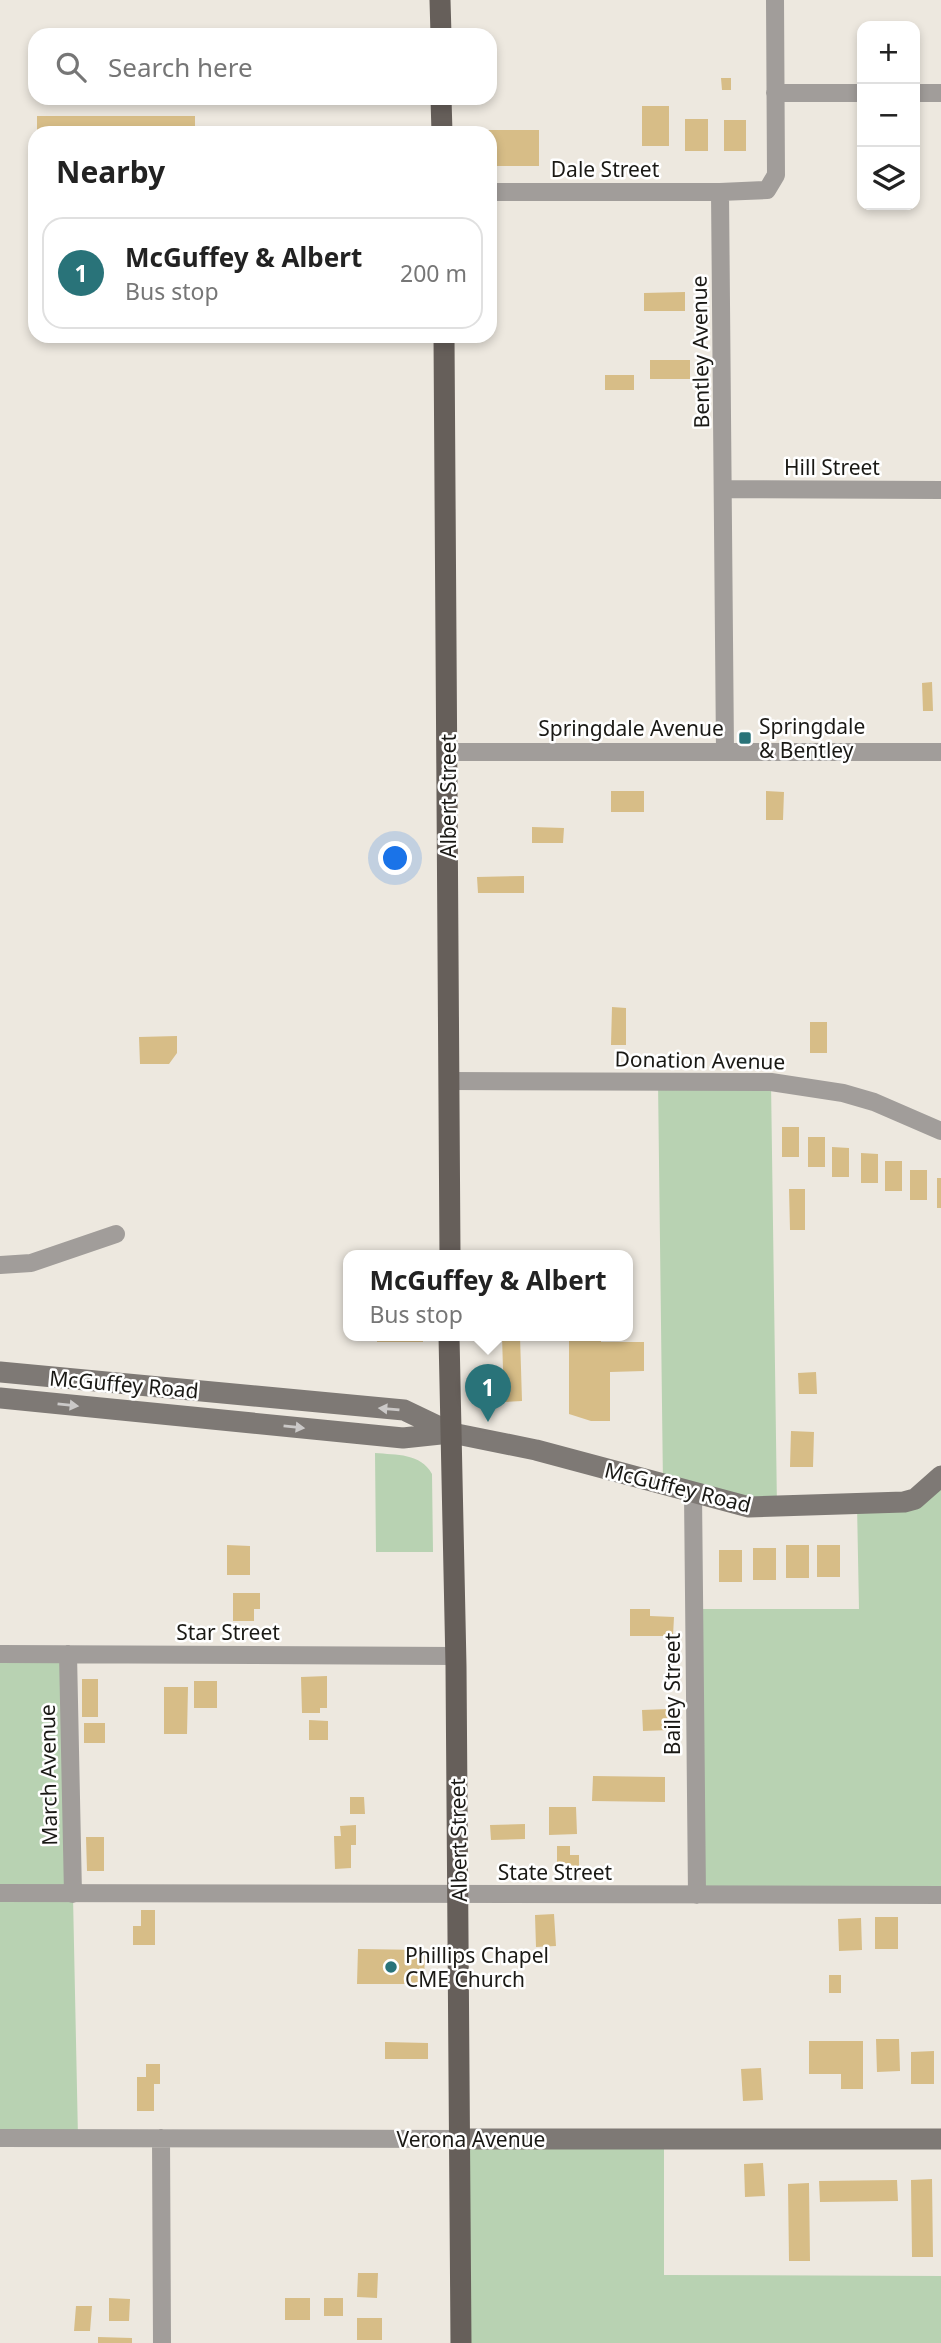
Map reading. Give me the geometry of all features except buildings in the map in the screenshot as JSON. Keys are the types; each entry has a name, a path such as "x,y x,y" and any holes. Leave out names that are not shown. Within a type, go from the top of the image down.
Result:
{"main road":[{"path":"440,0 441,28"},
{"path":"441,105 442,126"},
{"name":"Albert Street","path":"444,343 450,1250"},
{"name":"Albert Street","path":"449,1341 456,1656 461,2343"}],"street":[{"path":"720,192 767,190 774,180 775,0"},
{"path":"775,93 857,93"},
{"path":"920,93 941,93"},
{"name":"Dale Street","path":"497,191 720,192"},
{"name":"Bentley Avenue","path":"720,192 724,751"},
{"name":"Hill Street","path":"724,489 941,490"},
{"name":"Springdale Avenue","path":"447,752 941,752"},
{"name":"Donation Avenue","path":"450,1081 771,1082 843,1093 874,1102 941,1131"},
{"path":"0,1265 31,1264 116,1234"},
{"name":"McGuffey Road","path":"0,1372 404,1410 452,1433 536,1450 749,1507 904,1502 915,1499 941,1476"},
{"name":"McGuffey Road","path":"0,1398 403,1438 452,1433"},
{"name":"Bailey Street","path":"693,1493 697,1895"},
{"name":"Star Street","path":"0,1654 456,1656"},
{"name":"March Avenue","path":"68,1654 73,1894"},
{"name":"State Street","path":"0,1894 941,1895"},
{"name":"Verona Avenue","path":"0,2138 941,2139"},
{"path":"160,2138 162,2343"}],"green space":[{"path":"658,1081 771,1082 777,1508 663,1485"},
{"path":"375,1453 415,1459 432,1474 433,1552 376,1552"},
{"path":"941,1476 941,1895 697,1895 694,1609 859,1609 857,1504 905,1502"},
{"path":"0,1654 68,1654 78,2138 0,2138"},
{"path":"460,2139 664,2140 664,2275 941,2276 941,2343 461,2343"}],"place":[{"name":"Springdale & Bentley","path":"745,738"},
{"name":"McGuffey & Albert","path":"488,1422"},
{"name":"Phillips Chapel CME Church","path":"391,1967"}]}
